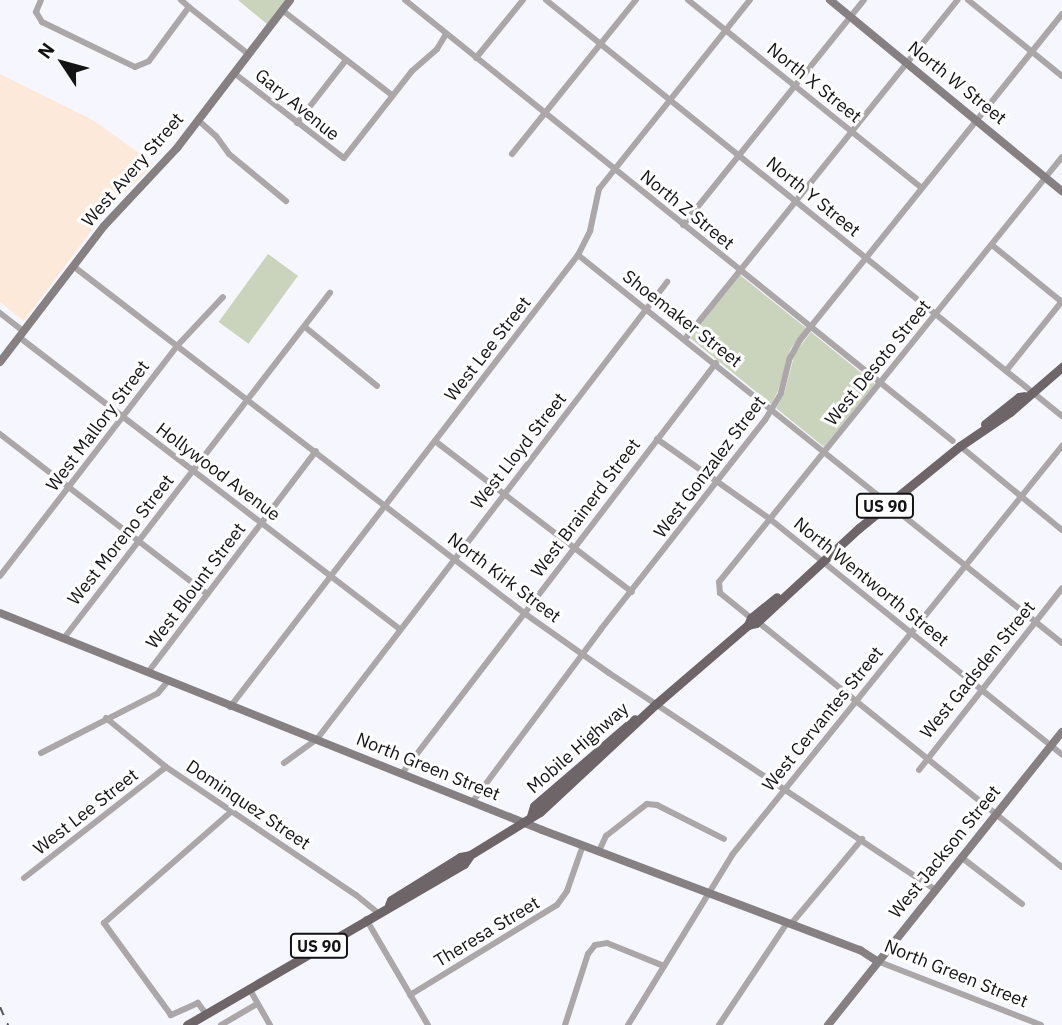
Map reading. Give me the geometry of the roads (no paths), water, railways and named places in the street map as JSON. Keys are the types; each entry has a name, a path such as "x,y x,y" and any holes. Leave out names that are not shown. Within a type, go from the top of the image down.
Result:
{"main road":[{"name":"Mobile Highway","path":"187,1025 389,905 391,900 405,891 460,857 470,855 527,818 534,806 615,736 654,707 790,586 799,582 957,444 975,435 1006,406 1027,394 1062,366"}],"street":[{"path":"41,0 36,12 39,20 135,67 149,61 189,7"},
{"path":"181,0 248,54"},
{"name":"West Avery Street","path":"0,362 104,226 162,166 290,0"},
{"path":"476,58 523,0"},
{"name":"North Y Street","path":"547,0 1006,371 1027,394 1062,416"},
{"path":"512,154 636,0"},
{"name":"North X Street","path":"688,0 922,188"},
{"name":"West Lee Street","path":"230,707 578,255 590,231 597,194 614,169 750,0"},
{"name":"North W Street","path":"830,0 1062,191"},
{"path":"683,225 864,0"},
{"path":"685,339 958,0"},
{"path":"968,0 1062,76"},
{"name":"North Z Street","path":"407,1 1062,530"},
{"path":"282,10 392,95 412,71 437,49 446,34"},
{"name":"West Gonzalez Street","path":"473,801 582,655 719,483 781,393 792,352 810,327 1062,14"},
{"path":"296,123 346,60"},
{"name":"Gary Avenue","path":"234,73 343,158 392,95"},
{"path":"198,120 216,136 229,154 286,201"},
{"name":"West Desoto Street","path":"752,622 720,593 718,587 1062,157"},
{"path":"992,245 1062,301 1006,371"},
{"name":"Shoemaker Street","path":"578,255 966,563 1062,643"},
{"name":"North Kirk Street","path":"73,266 582,655 654,707 862,839 934,889"},
{"name":"West Lloyd Street","path":"284,763 317,739 667,282"},
{"name":"West Moreno Street","path":"64,639 192,469 330,293"},
{"name":"West Mallory Street","path":"0,576 177,346 223,298"},
{"name":"Hollywood Avenue","path":"0,313 21,334 123,416 400,629"},
{"path":"305,327 377,386"},
{"name":"West Brainerd Street","path":"403,772 716,363"},
{"path":"0,434 207,594"},
{"name":"North Wentworth Street","path":"657,439 719,483 728,486 1062,755"},
{"path":"435,441 632,592"},
{"name":"West Cervantes Street","path":"628,1025 707,892 738,847 1062,446"},
{"name":"West Blount Street","path":"149,671 316,451"},
{"name":"West Gadsden Street","path":"919,770 1062,588"},
{"name":"North Green Street","path":"0,613 149,671 230,707 473,801 527,818 583,845 860,950 877,961 1041,1025"},
{"path":"752,622 856,701 1062,867"},
{"path":"41,753 158,693 169,680"},
{"name":"Dominquez Street","path":"106,718 166,767 362,898 377,912"},
{"name":"West Jackson Street","path":"828,1025 1062,732"},
{"name":"West Lee Street","path":"24,878 166,767"},
{"path":"600,851 606,836 646,804 656,805 724,839"},
{"path":"206,1014 198,1003 172,1015 104,922 232,810"},
{"path":"719,1025 789,924 862,839"},
{"name":"Theresa Street","path":"411,995 557,905 567,891 583,845"},
{"path":"961,857 1022,904"},
{"path":"366,919 428,1025"},
{"path":"565,1025 588,954 595,945 607,943 664,966"},
{"path":"250,988 270,1025"},
{"path":"221,1025 257,1004"}],"railway":[{"path":"0,1007 8,1025"}]}
